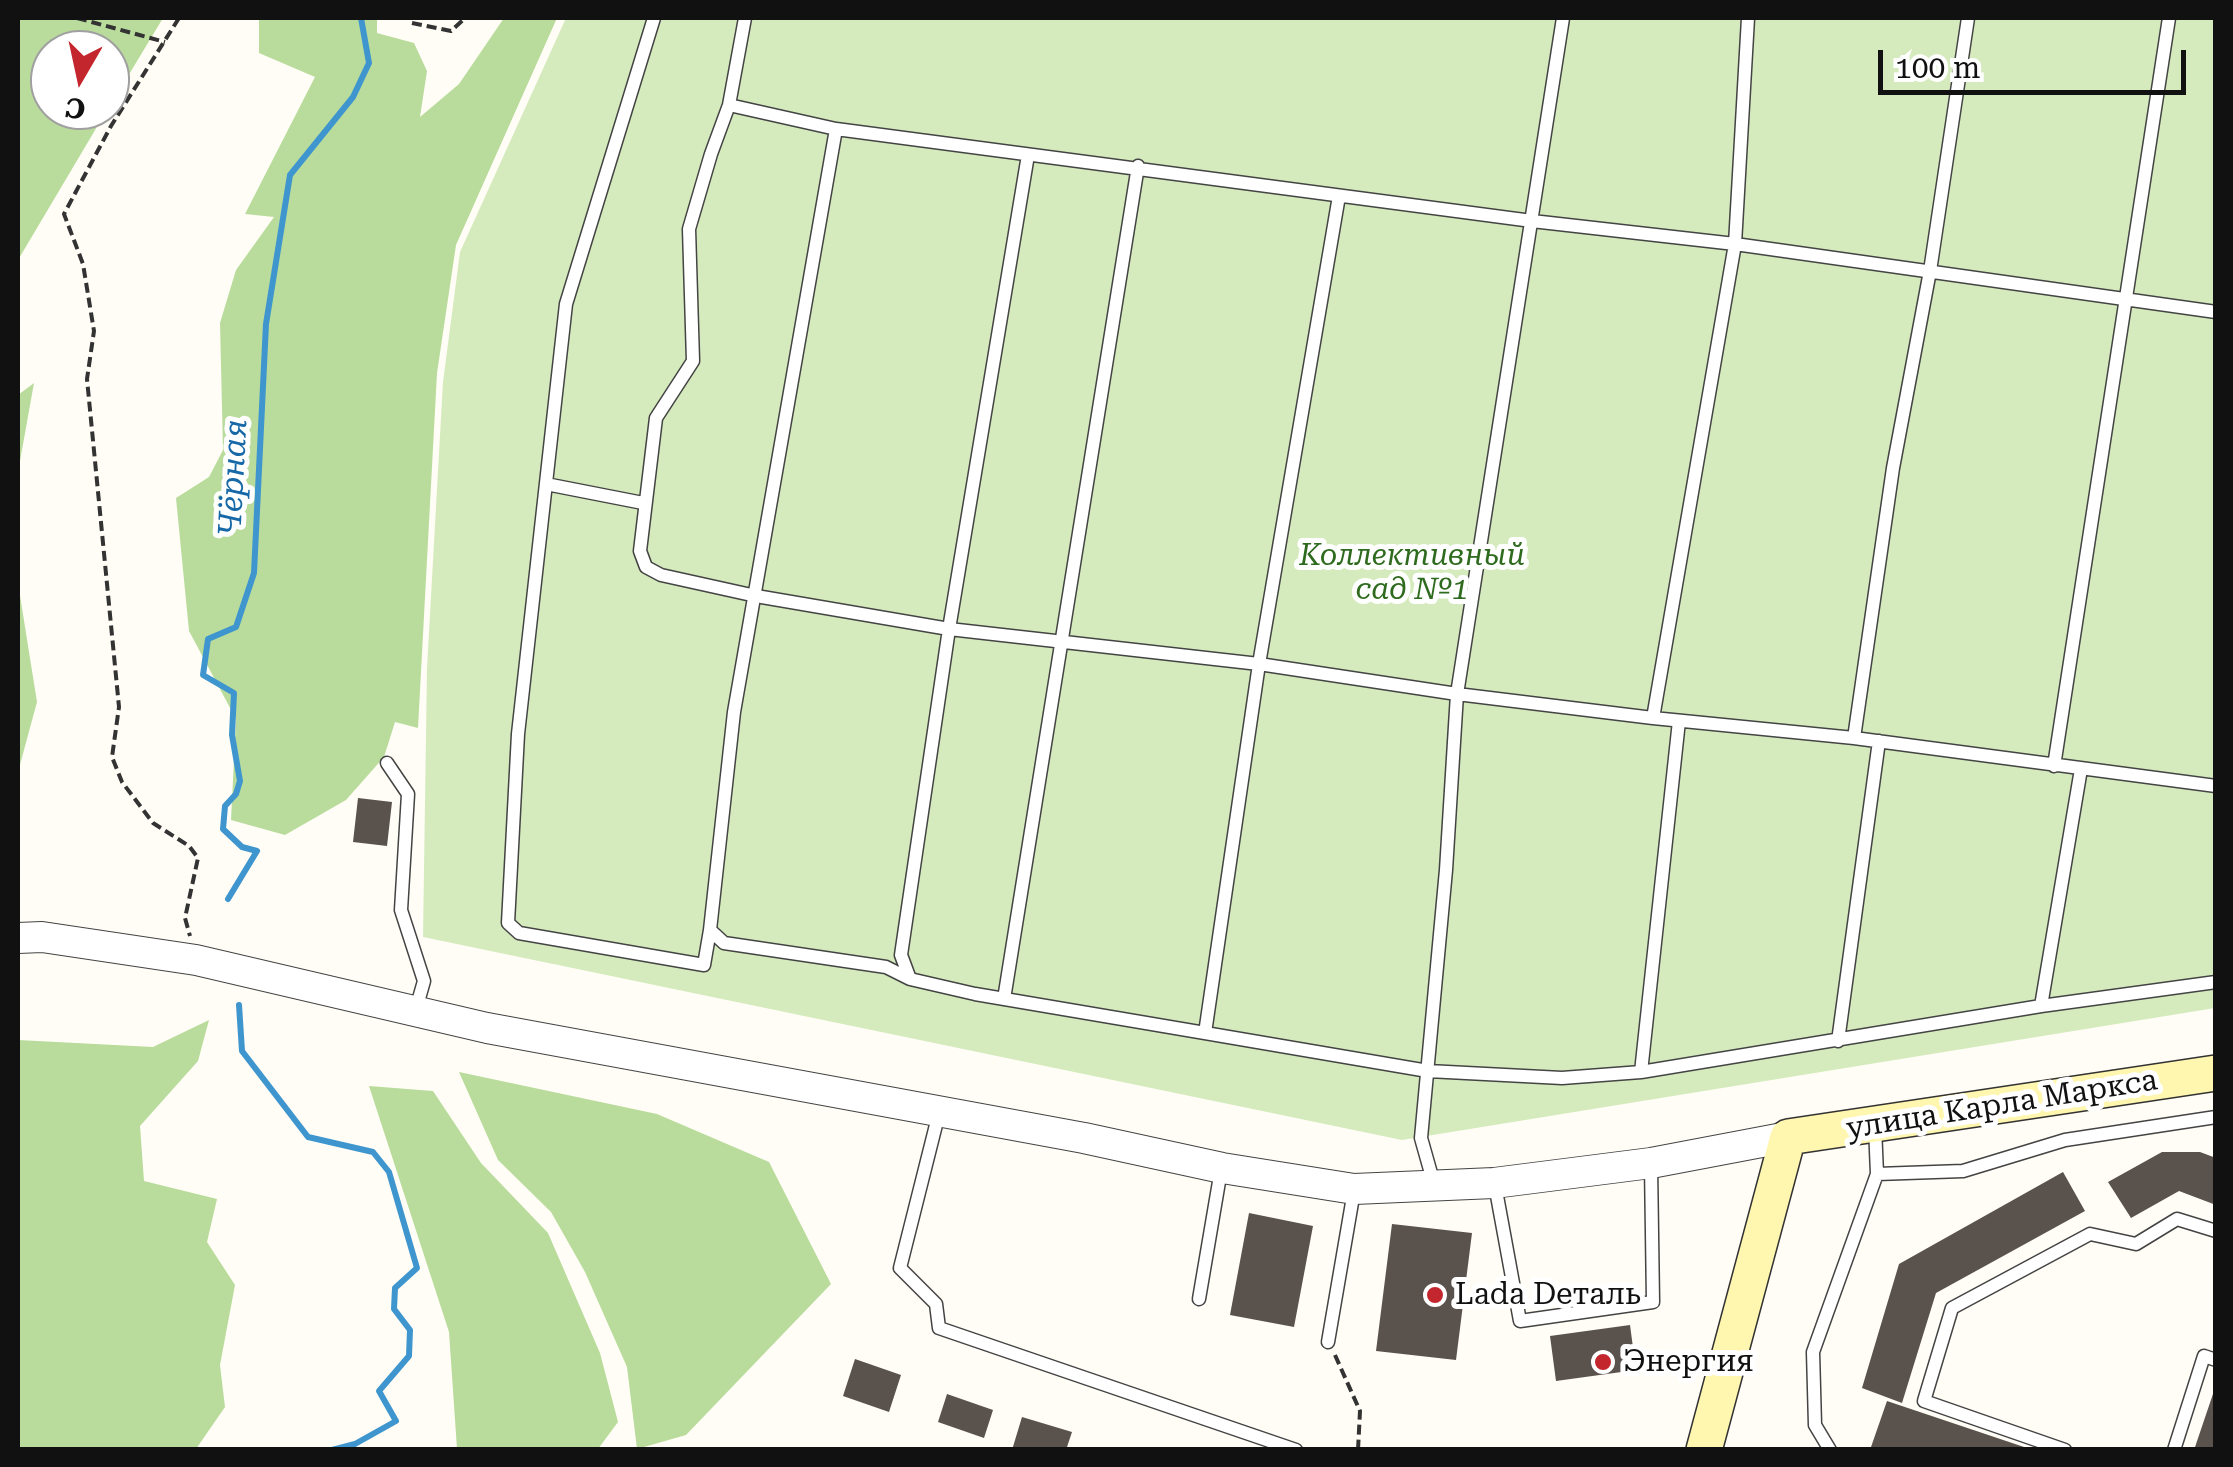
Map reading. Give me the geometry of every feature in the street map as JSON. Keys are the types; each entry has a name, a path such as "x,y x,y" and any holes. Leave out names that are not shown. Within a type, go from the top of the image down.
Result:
{"main road":[{"name":"улица Карла Маркса","path":"1788,1137 2216,1073"},
{"path":"1704,1450 1788,1137"}],"street":[{"path":"18,938 42,937 196,960 415,1012 1222,1168 1354,1189 1494,1182 1650,1163 1788,1137"}],"lane":[{"path":"654,18 566,304 518,734 508,922 519,933 704,965 734,712 836,128"},
{"path":"745,18 730,106 689,229 694,361 656,418 643,503 640,552 646,567 661,575 756,596 949,629 1259,664 1457,694 1854,738 2216,786"},
{"path":"1434,1184 1422,1138 1457,694 1564,18"},
{"path":"1653,718 1734,244 1748,18"},
{"path":"1854,738 1893,468 1930,271 1968,18"},
{"path":"2054,766 2169,18"},
{"path":"730,106 836,128 1028,155 1734,244 2216,312"},
{"path":"910,979 900,955 949,629 1028,155"},
{"path":"1004,998 1138,166"},
{"path":"1205,1033 1259,664 1338,196"},
{"path":"546,484 643,503"},
{"path":"1640,1072 1679,721"},
{"path":"1838,1041 1880,742"},
{"path":"387,763 408,794 401,910 424,982 415,1012"},
{"path":"2041,1006 2081,769"},
{"path":"710,930 724,943 886,967 910,979 1205,1033 1428,1071 1562,1078 1640,1072 2041,1006 2216,982"},
{"path":"939,1112 900,1268 936,1304 939,1328 1296,1450"},
{"path":"1877,1174 1963,1172 2065,1140 2216,1117"},
{"path":"1830,1450 1815,1425 1813,1352 1877,1174 1875,1126"},
{"path":"1494,1182 1520,1321 1654,1302 1650,1163"},
{"path":"1199,1299 1222,1168"},
{"path":"1328,1342 1354,1189"},
{"path":"2065,1450 1924,1402 1952,1308 2090,1234 2136,1244 2177,1219 2216,1231"},
{"path":"2174,1450 2204,1356 2216,1360"}],"path":[{"path":"77,18 165,42"},
{"path":"179,18 111,126 64,214 83,264 94,331 88,379 120,707 112,757 122,782 153,823 190,846 198,858 185,918 196,960"},
{"path":"412,22 451,31 465,18"},
{"path":"1328,1342 1360,1411 1358,1450"}],"green space":[{"path":"18,18 163,18 130,73 130,30 30,30 30,130 95,130 18,260"},
{"path":"259,18 377,18 377,33 414,43 427,71 420,117 459,84 504,18 557,18 456,245 437,373 418,728 395,722 384,757 346,800 285,835 231,820 236,719 189,631 176,498 209,477 223,450 220,323 236,270 274,217 245,214 315,77 259,53"},
{"name":"Коллективный сад №1","path":"566,18 2215,18 2215,1008 1402,1140 423,937 427,668 443,382 460,252"},
{"path":"34,383 18,472 18,395"},
{"path":"18,583 37,702 18,772"},
{"path":"209,1020 198,1061 140,1126 144,1181 217,1199 207,1242 235,1285 220,1365 225,1407 196,1449 18,1449 18,1040 153,1047"},
{"path":"459,1072 657,1114 769,1162 831,1284 686,1435 637,1449 627,1367 585,1272 551,1212 498,1160"},
{"path":"369,1086 433,1091 481,1163 548,1233 600,1353 618,1422 598,1449 457,1449 449,1332"}],"building":[{"path":"358,798 392,802 387,846 353,842"},
{"path":"2162,1152 2200,1152 2216,1158 2216,1205 2179,1191 2131,1218 2108,1182"},
{"path":"2063,1172 2085,1211 1936,1293 1902,1403 1862,1388 1899,1264"},
{"path":"1249,1213 1313,1226 1294,1327 1230,1315"},
{"path":"1392,1224 1472,1233 1456,1360 1376,1351"},
{"path":"1630,1325 1636,1370 1556,1381 1550,1336"},
{"path":"855,1359 901,1375 889,1412 843,1396"},
{"path":"2215,1388 2216,1450 2194,1450"},
{"path":"947,1394 993,1410 984,1438 938,1422"},
{"path":"1887,1401 2030,1450 1878,1450 1871,1447"},
{"path":"1022,1417 1072,1432 1066,1450 1012,1450"}],"waterway":[{"name":"Чёрная","path":"228,899 257,851 242,847 223,829 225,806 236,794 240,781 232,735 234,693 203,675 208,639 236,627 254,573 266,324 290,175 353,97 369,63 361,18"},
{"name":"Чёрная","path":"239,1005 242,1051 308,1137 373,1152 389,1172 417,1268 395,1288 394,1309 410,1330 409,1356 379,1391 396,1421 355,1444 332,1450"}],"place":[{"name":"Lada Dеталь","path":"1435,1295"},
{"name":"Энергия","path":"1603,1362"}]}
